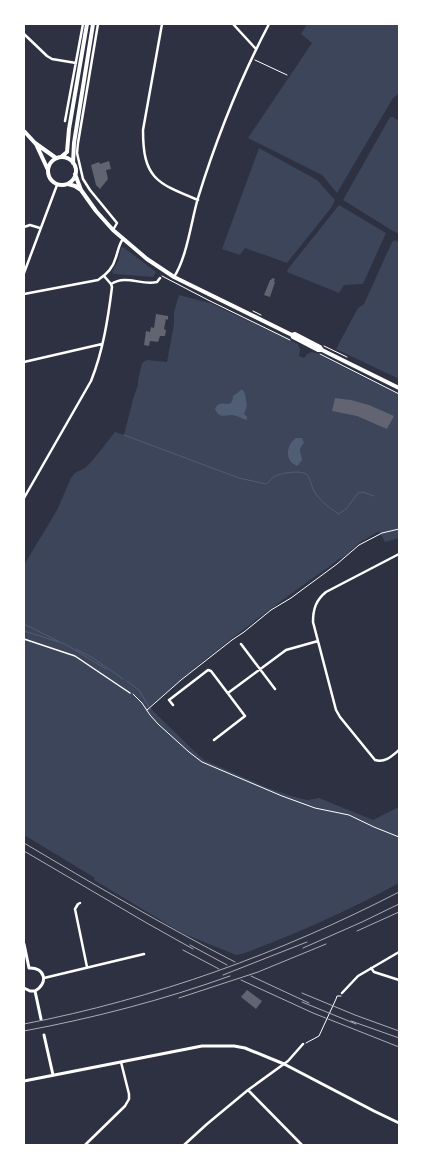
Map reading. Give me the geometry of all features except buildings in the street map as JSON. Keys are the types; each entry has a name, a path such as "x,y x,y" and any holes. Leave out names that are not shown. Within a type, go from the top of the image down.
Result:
{"main road":[{"path":"48,170 51,162 66,152 87,24"},
{"path":"73,163 93,24"},
{"path":"24,131 35,143 59,158 67,158 73,163 76,170 73,180 68,184"},
{"path":"35,143 48,170 50,179 57,185 68,184 81,190"},
{"path":"75,174 84,195 96,211 114,230 148,259 174,277 292,335 298,340 318,350 322,350 399,388"}],"street":[{"path":"65,121 83,24"},
{"path":"98,24 77,142 77,153 83,179 117,223 114,230"},
{"path":"162,24 143,130 143,147 146,161 152,173 160,182 198,200"},
{"path":"233,24 256,49"},
{"path":"174,277 182,260 198,200 220,132 251,58 269,24"},
{"path":"24,34 52,59 76,64"},
{"path":"24,273 57,185"},
{"path":"84,195 90,190"},
{"path":"24,227 30,225 40,228"},
{"path":"24,294 98,280 114,265 119,246 124,239"},
{"path":"24,498 91,381 97,365 110,304 112,286 104,276"},
{"path":"111,284 120,280 153,283 157,282 160,278"},
{"path":"24,362 102,344"},
{"path":"399,554 322,595 314,607 313,614 313,622 335,707 340,717 375,760 384,761 399,750"},
{"path":"228,693 286,650 318,641"},
{"path":"241,644 275,689"},
{"path":"173,705 169,700 208,670 211,671 245,716 214,740"},
{"path":"80,903 75,909 87,967"},
{"path":"24,944 29,968"},
{"path":"342,993 358,976 399,952"},
{"path":"44,978 144,954"},
{"path":"24,970 29,968 37,969 44,978 40,988 34,991 24,988"},
{"path":"371,968 374,972 399,980"},
{"path":"34,991 41,1019"},
{"path":"44,1035 53,1075"},
{"path":"184,1145 248,1090 284,1064 303,1044"},
{"path":"24,1081 202,1046 234,1046 245,1048 284,1064 399,1123"},
{"path":"85,1145 127,1103 129,1094 122,1062"},
{"path":"248,1090 302,1145"}],"lane":[{"path":"24,639 75,656 130,693"}],"path":[{"path":"251,58 287,76"},
{"path":"159,274 210,302 289,339"},
{"path":"317,353 399,394"},
{"path":"147,710 175,684 271,610 291,598 337,564 359,545 382,533 399,529"},
{"path":"130,693 136,696 162,728 202,762 282,796 315,808 349,815 399,837"},
{"path":"303,1044 319,1036 336,999"}],"shaded area":[{"path":"307,24 399,24 399,91 393,98 337,193 322,175 248,138 312,43 301,34"},
{"path":"390,117 393,117 399,121 399,234 343,200"},
{"path":"259,148 317,180 335,200 331,208 287,263 245,248 240,255 222,249"},
{"path":"339,205 386,233 363,284 344,285 339,293 287,272"},
{"path":"395,240 399,242 399,379 336,349 358,308 364,304 392,242"},
{"path":"123,247 156,272 153,277 114,274 112,272 118,261 121,248"},
{"path":"179,295 210,303 298,344 300,350 299,356 304,358 307,354 312,352 316,353 399,395 399,538 385,542 379,531 359,543 344,557 339,559 238,634 149,707 204,760 268,788 307,800 319,798 373,820 399,807 399,883 322,922 242,954 236,955 182,933 94,880 95,878 24,835 24,565 57,510 71,478 75,473 85,468 92,461 115,432 124,435 138,385 142,363 147,360 167,362 174,324 174,312"},
{"path":"243,390 245,394 247,406 244,414 247,417 247,420 233,415 223,416 217,412 215,409 217,405 231,403 233,396"},
{"path":"296,438 302,438 304,443 300,449 302,460 297,466 293,464 288,457 288,449"}],"waterway":[{"path":"124,435 239,478 266,484 278,475 290,472 306,474 316,495 328,507 339,514 346,509 358,493 363,492 374,496"},
{"path":"24,624 58,641"},
{"path":"24,631 65,644 106,669"},
{"path":"76,649 93,658 123,679"},
{"path":"127,681 139,690 149,707"}],"railway":[{"path":"24,843 155,919 235,962"},
{"path":"24,851 193,949"},
{"path":"24,1024 73,1014 216,972 309,935 399,892"},
{"path":"303,948 399,904"},
{"path":"357,931 399,912"},
{"path":"223,975 307,942"},
{"path":"179,998 258,972 326,944"},
{"path":"190,945 227,965"},
{"path":"183,950 219,969"},
{"path":"24,1031 128,1008 230,976"},
{"path":"251,976 309,1003"},
{"path":"241,980 313,1013 399,1047"},
{"path":"302,993 399,1031"},
{"path":"302,1002 356,1024"},
{"path":"351,1021 399,1038"}]}
